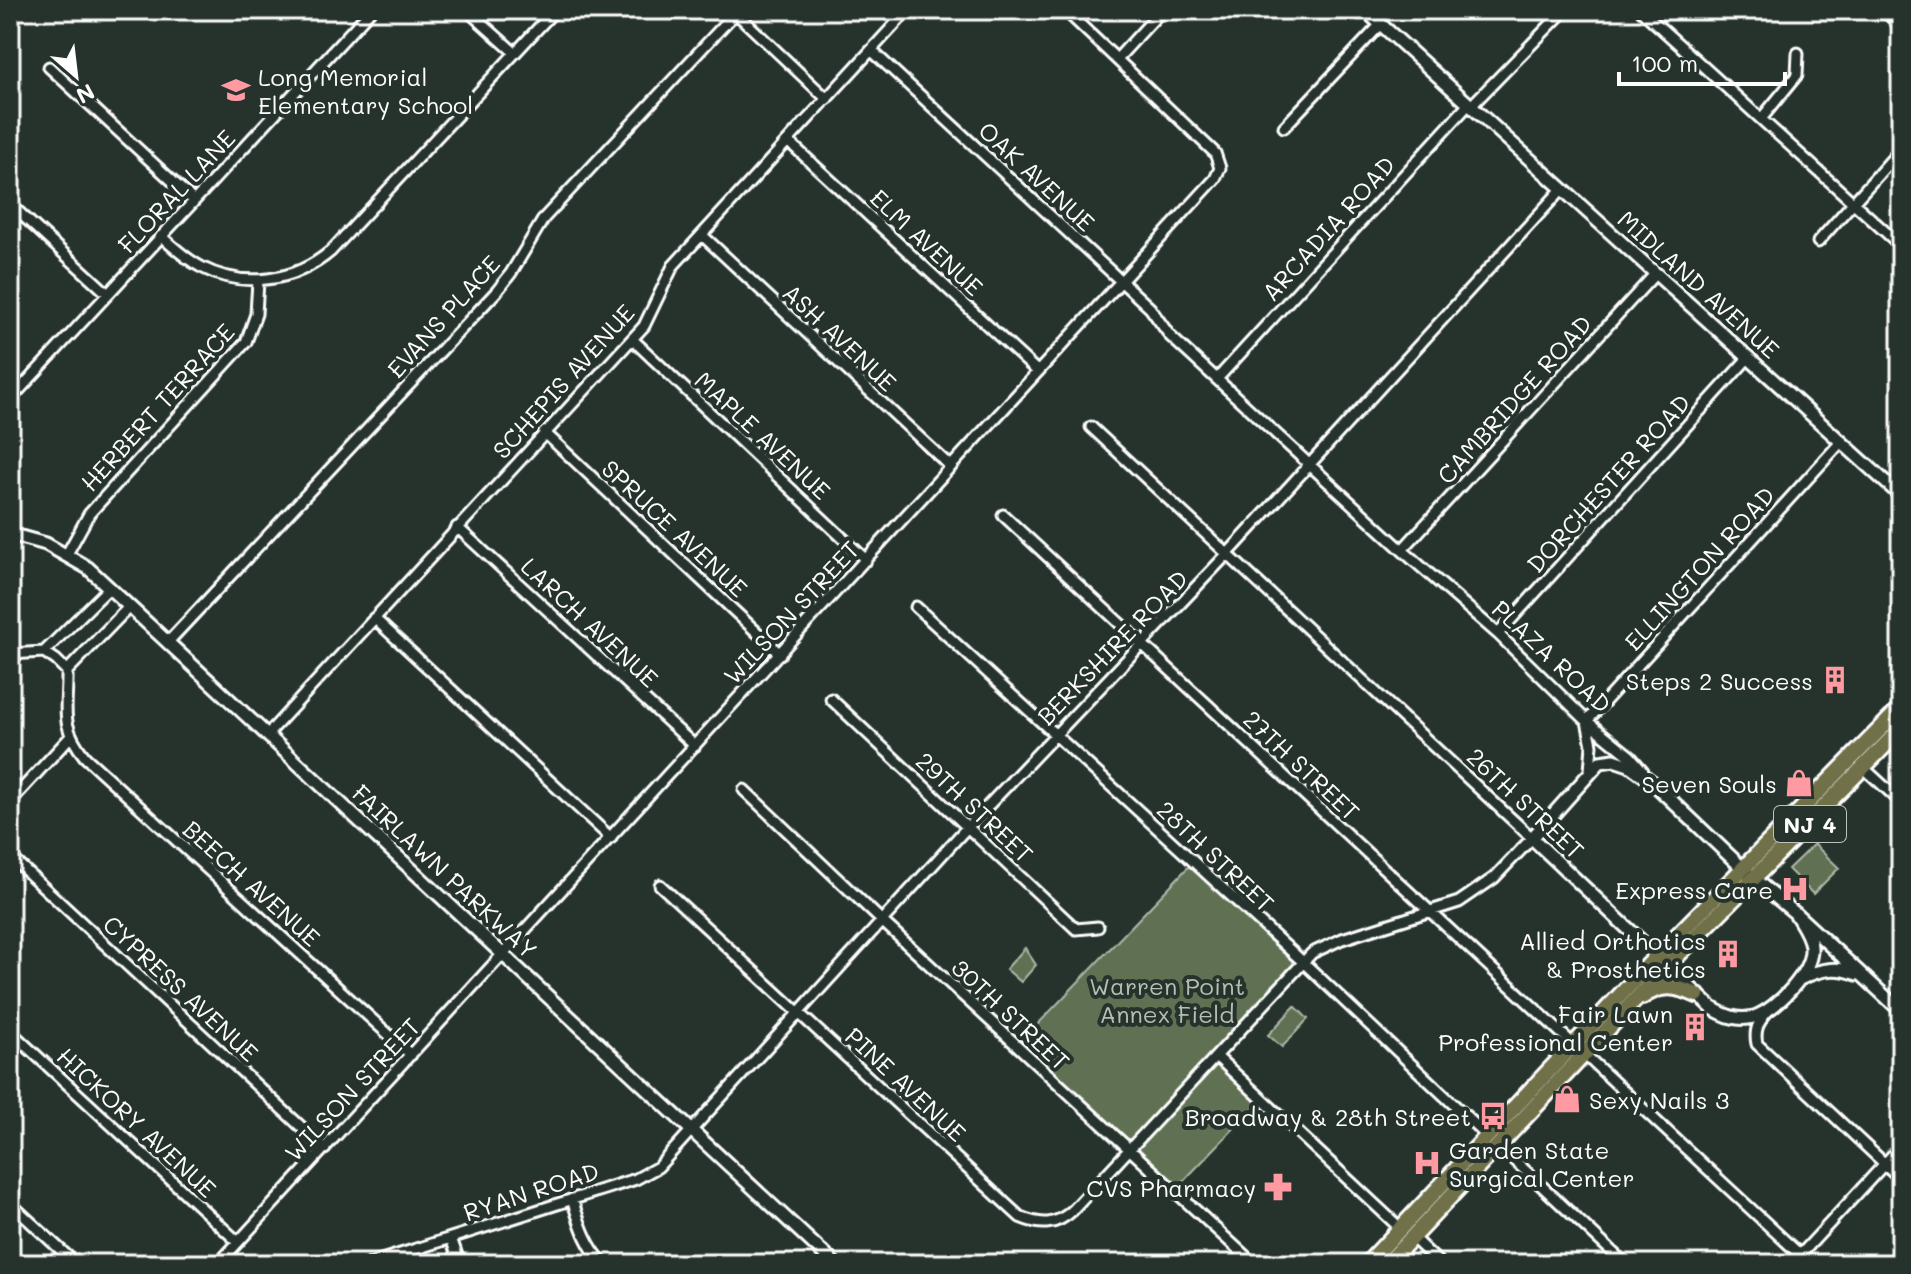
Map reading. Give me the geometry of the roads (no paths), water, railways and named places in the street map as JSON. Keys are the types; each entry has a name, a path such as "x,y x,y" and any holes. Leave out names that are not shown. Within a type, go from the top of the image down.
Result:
{"main road":[{"name":"NJ 4","path":"1749,874 1901,708"},
{"name":"NJ 4","path":"1367,1264 1406,1233 1662,961 1901,729"},
{"name":"NJ 4","path":"1579,1049 1628,1006 1662,961"},
{"path":"1628,1006 1665,986 1678,986 1697,995"},
{"name":"NJ 4","path":"1387,1264 1406,1233"}],"street":[{"name":"FLORAL LANE","path":"10,400 371,10"},
{"path":"467,10 515,53"},
{"path":"161,236 201,267 233,279 258,281 295,273 331,251 555,10"},
{"name":"SCHEPIS AVENUE","path":"267,735 632,339 653,311 673,266 908,10"},
{"path":"1069,10 1067,12 1117,59 1162,10"},
{"name":"MIDLAND AVENUE","path":"1365,10 1901,496"},
{"name":"ARCADIA ROAD","path":"1217,379 1470,105 1565,10"},
{"path":"1641,10 1901,246"},
{"path":"736,11 827,99"},
{"name":"EVANS PLACE","path":"168,642 497,291 544,218 736,11"},
{"path":"1284,127 1381,24"},
{"name":"OAK AVENUE","path":"871,50 1150,308 1170,336"},
{"path":"1761,119 1797,75 1798,53"},
{"name":"WILSON STREET","path":"218,1264 1215,179 1220,168 1215,153 1117,59"},
{"path":"49,67 194,201"},
{"name":"ELM AVENUE","path":"788,141 1038,372"},
{"path":"1818,242 1901,149"},
{"name":"BERKSHIRE ROAD","path":"692,1132 967,827 1227,555 1562,189"},
{"path":"10,204 108,294"},
{"name":"ASH AVENUE","path":"702,235 951,467"},
{"name":"CAMBRIDGE ROAD","path":"1402,550 1655,274"},
{"name":"HERBERT TERRACE","path":"67,554 89,514 246,342 256,314 258,281"},
{"name":"PLAZA ROAD","path":"1170,336 1498,634 1587,721 1630,756 1651,781 1749,874 1901,1011"},
{"name":"MAPLE AVENUE","path":"632,339 866,560"},
{"name":"DORCHESTER ROAD","path":"1498,634 1748,358"},
{"name":"26TH STREET","path":"1091,427 1712,1008 1726,1017 1755,1016 1769,1009"},
{"name":"SPRUCE AVENUE","path":"544,432 780,654"},
{"name":"ELLINGTON ROAD","path":"1587,721 1841,442"},
{"name":"27TH STREET","path":"1003,515 1810,1264"},
{"name":"LARCH AVENUE","path":"457,527 695,746"},
{"name":"FAIRLAWN PARKWAY","path":"10,534 46,544 88,568 835,1264"},
{"path":"44,652 109,588"},
{"path":"10,802 71,736 65,722 67,671 129,607"},
{"name":"28TH STREET","path":"916,607 1303,962 1625,1264"},
{"path":"374,618 611,838"},
{"path":"10,654 44,652 67,671"},
{"name":"29TH STREET","path":"831,699 1076,929 1098,927"},
{"path":"1587,721 1592,745 1590,771"},
{"name":"BEECH AVENUE","path":"71,736 85,757 411,1055"},
{"path":"1128,1149 1312,953 1342,939 1459,902 1494,878 1600,762 1614,760 1629,765 1651,781"},
{"path":"1864,768 1901,802"},
{"name":"30TH STREET","path":"744,790 1254,1264"},
{"name":"CYPRESS AVENUE","path":"10,856 325,1149"},
{"name":"PINE AVENUE","path":"660,885 1020,1217 1046,1225 1067,1215 1128,1149"},
{"path":"1795,913 1811,947 1801,978"},
{"path":"1865,978 1833,968 1818,970 1801,978 1769,1009 1758,1023 1755,1033 1757,1044 1901,1179"},
{"name":"HICKORY AVENUE","path":"10,1031 238,1242"},
{"path":"1216,1056 1440,1264"},
{"name":"RYAN ROAD","path":"369,1264 647,1174 692,1132"},
{"path":"1792,1264 1901,1146"},
{"path":"572,1199 583,1235 604,1264"},
{"path":"10,1203 76,1264"},
{"path":"451,1238 460,1264"}],"railway":[{"path":"1878,10 1901,34"}],"place":[{"name":"Long Memorial Elementary School","path":"236,90"},
{"name":"Steps 2 Success","path":"1835,680"},
{"name":"Seven Souls","path":"1799,783"},
{"name":"Express Care","path":"1795,889"},
{"name":"Allied Orthotics & Prosthetics","path":"1728,954"},
{"name":"Fair Lawn Professional Center","path":"1695,1027"},
{"name":"Sexy Nails 3","path":"1567,1099"},
{"name":"Broadway & 28th Street","path":"1493,1116"},
{"name":"Garden State Surgical Center","path":"1427,1163"},
{"name":"CVS Pharmacy","path":"1278,1187"}],"park label":[{"name":"Warren Point Annex Field","path":"1167,999"}]}
